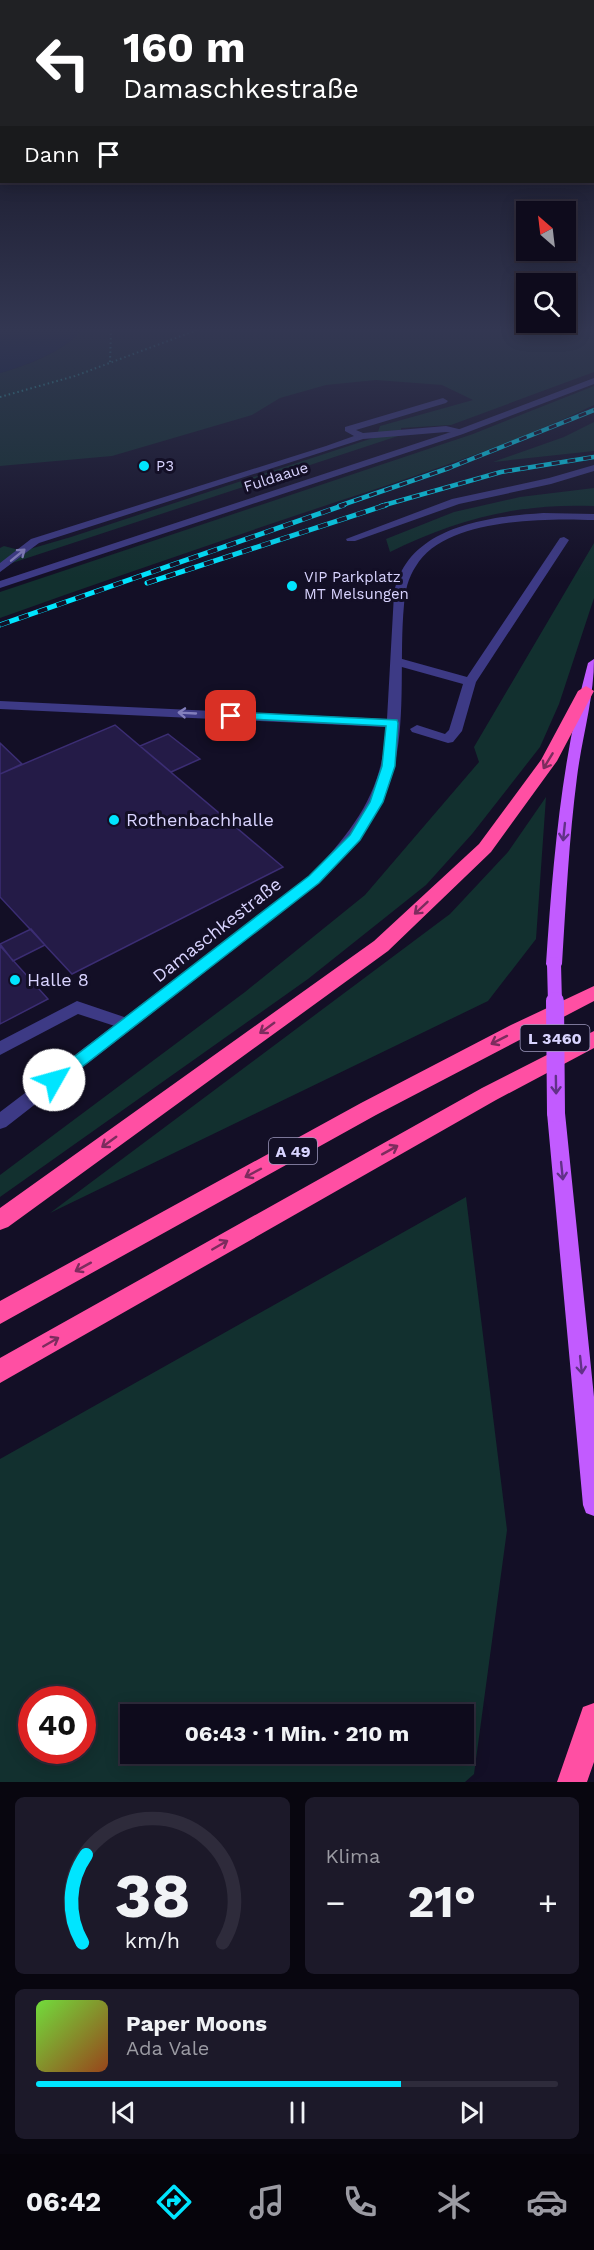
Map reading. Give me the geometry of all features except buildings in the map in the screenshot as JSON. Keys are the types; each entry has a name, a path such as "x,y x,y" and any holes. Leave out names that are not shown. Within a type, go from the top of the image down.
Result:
{"highway":[{"path":"0,1220 381,946 484,848 549,760 586,691"},
{"name":"A 49","path":"0,1313 499,1040 594,993"},
{"name":"A 49","path":"0,1371 437,1123 594,1039"},
{"path":"572,1782 594,1718"}],"main road":[{"name":"L 3460","path":"594,663 573,749 554,964 556,1113 594,1505"}],"street":[{"path":"362,436 348,429 402,413"},
{"name":"Fuldaaue","path":"0,585 460,432 510,413"},
{"path":"0,569 35,541 191,494 362,436 446,429 460,432"},
{"path":"351,539 456,501 551,481 594,468"},
{"name":"Damaschkestraße","path":"0,1122 314,880 355,837 376,802 388,766 393,723 401,584 418,554 433,543 464,529 495,522 539,516 594,517"},
{"name":"Damaschkestraße","path":"495,522 594,525"},
{"path":"417,729 448,739 455,731 470,682 564,540"},
{"path":"395,661 470,682"},
{"path":"0,705 393,723"},
{"path":"0,1049 77,1007 127,1024"}],"green space":[{"path":"0,413 255,413 252,415 112,456 0,466"},
{"path":"426,413 483,413 451,425 401,428 401,435 0,567 0,548 4,546 23,551 71,537 376,437 380,426"},
{"path":"526,413 576,413 526,435 423,473 0,618 0,592 473,434"},
{"path":"594,422 594,451 493,462 564,437"},
{"path":"594,488 594,506 540,507 489,516 440,530 390,552 386,539 454,512 520,497"},
{"path":"594,543 594,598 559,704 540,747 472,834 426,885 308,979 0,1197 0,1175 245,992 365,895 479,762 474,747"},
{"path":"546,797 536,939 488,1001 50,1213 450,914 508,852"},
{"path":"466,1197 507,1530 474,1774 465,1782 0,1782 0,1459"}],"railway":[{"path":"339,506 449,468 586,413"},
{"path":"381,506 501,472 594,457"},
{"path":"0,625 344,505"},
{"path":"147,583 386,505"}],"place":[{"name":"P3","path":"144,466"},
{"name":"VIP Parkplatz MT Melsungen","path":"292,586"},
{"name":"Rothenbachhalle","path":"114,820"},
{"name":"Halle 8","path":"15,980"}],"route":[{"path":"54,1080 314,880 355,837 376,802 388,766 393,723 231,716"}]}
